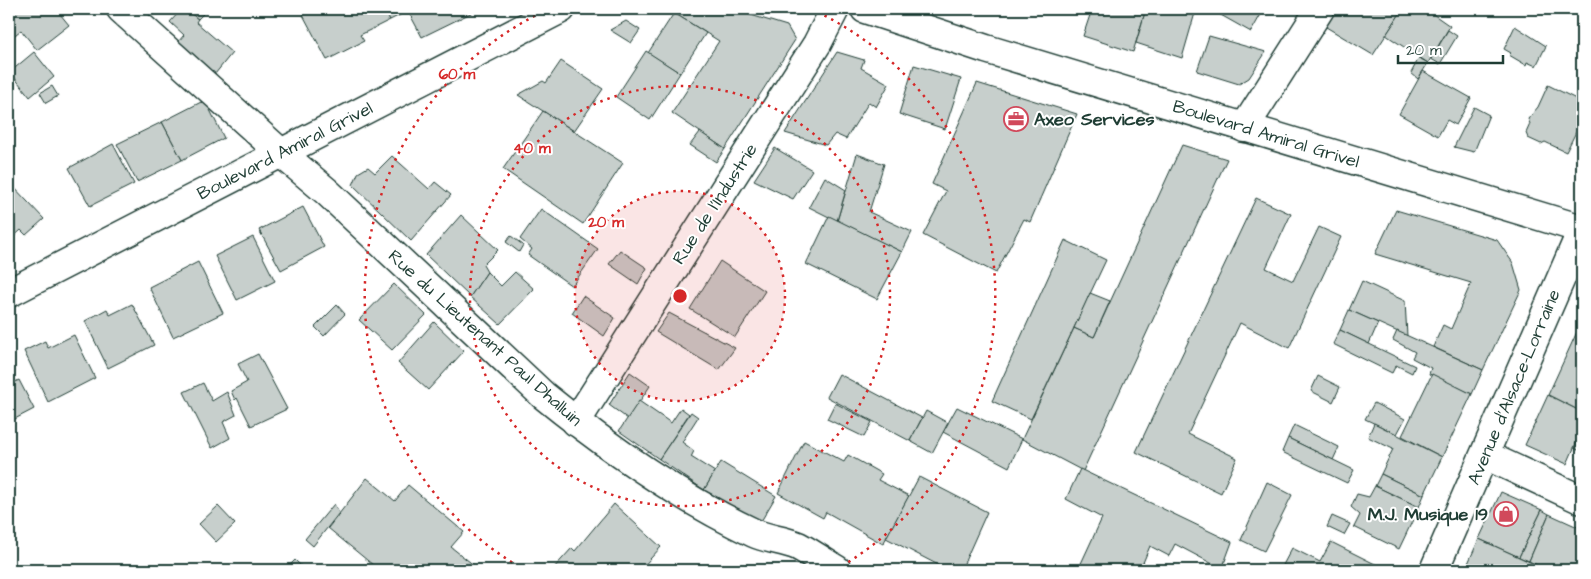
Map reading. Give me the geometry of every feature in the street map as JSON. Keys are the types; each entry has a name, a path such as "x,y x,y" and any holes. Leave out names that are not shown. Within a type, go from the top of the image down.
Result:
{"main road":[{"name":"Rue du Lieutenant Paul Dhalluin","path":"121,9 280,153 326,190 543,395 576,422 618,454 711,510 755,534 796,546 837,570"},
{"name":"Boulevard Amiral Grivel","path":"9,293 561,9"},
{"name":"Rue de l'Industrie","path":"576,422 817,44 835,9"},
{"name":"Boulevard Amiral Grivel","path":"865,9 986,49 1582,230"},
{"path":"1244,128 1320,9"},
{"name":"Avenue d'Alsace-Lorraine","path":"1434,570 1582,230"},
{"path":"1485,455 1582,500"}],"building":[{"path":"9,9 56,9 69,25 37,50 21,30 9,38"},
{"path":"182,9 185,9 198,19 196,22 232,53 215,74 178,42 184,35 170,22"},
{"path":"185,9 197,9 203,14 198,19"},
{"path":"315,9 384,9 390,20 360,35 364,41 327,60 303,15"},
{"path":"384,9 407,9 408,11 390,20"},
{"path":"407,9 471,9 473,12 422,37"},
{"path":"677,9 731,9 787,26 795,40 725,149 672,113 719,41 674,13"},
{"path":"1092,9 1146,9 1133,52 1083,36"},
{"path":"1146,9 1181,9 1195,13 1182,58 1136,43"},
{"path":"1222,9 1264,9 1251,32 1219,14"},
{"path":"1337,9 1403,9 1373,55 1326,27"},
{"path":"1403,9 1433,9 1430,12 1450,26 1428,63 1386,35"},
{"path":"674,13 706,33 680,73 648,53"},
{"path":"626,21 640,30 631,43 610,30"},
{"path":"1515,26 1546,46 1536,66 1527,62 1526,65 1509,55 1511,53 1504,49"},
{"path":"1448,30 1457,36 1440,64 1431,59"},
{"path":"1209,36 1266,52 1249,78 1239,84 1197,71"},
{"path":"646,51 680,73 650,120 616,97"},
{"path":"34,52 54,77 30,97 10,72"},
{"path":"837,52 864,60 861,68 889,84 876,107 869,102 846,139 835,134 826,145 785,133"},
{"path":"1419,58 1428,63 1418,79 1411,73"},
{"path":"561,61 603,89 574,131 518,95 543,81 546,83"},
{"path":"914,65 961,79 945,129 899,114"},
{"path":"1423,71 1471,98 1456,125 1447,120 1438,136 1399,114"},
{"path":"977,83 1077,114 1030,222 1024,219 996,273 923,235 946,191 932,184"},
{"path":"1548,85 1582,102 1582,120 1566,152 1545,142 1541,144 1528,138 1526,133 1530,124 1528,119 1538,107"},
{"path":"52,86 58,96 46,103 40,93"},
{"path":"205,100 224,138 182,160 162,122"},
{"path":"1474,107 1489,115 1474,152 1454,147"},
{"path":"543,111 623,163 583,224 503,169"},
{"path":"162,122 182,160 137,182 117,144"},
{"path":"700,132 725,149 716,162 690,145"},
{"path":"113,144 134,184 90,206 69,168"},
{"path":"1182,145 1227,159 1083,471 1022,439 1074,328 1094,337"},
{"path":"775,148 812,170 793,199 754,180"},
{"path":"857,154 884,164 869,212 912,232 902,252 837,221"},
{"path":"392,156 429,189 435,182 451,195 411,241 353,185 358,173 368,167 375,173"},
{"path":"825,177 846,190 837,221 809,207"},
{"path":"11,184 44,219 26,235 21,230 9,241 9,185"},
{"path":"1256,198 1291,214 1266,268 1293,281 1319,227 1341,237 1289,348 1240,323 1188,434 1237,458 1221,493 1136,452"},
{"path":"303,207 324,247 281,270 259,230"},
{"path":"541,209 598,249 572,286 528,255 532,249 520,239"},
{"path":"1396,210 1497,240 1513,263 1521,290 1483,370 1433,347 1443,325 1451,329 1471,283 1375,254"},
{"path":"461,215 498,250 483,265 487,272 470,297 426,255"},
{"path":"829,216 902,252 877,299 806,264"},
{"path":"511,236 523,245 519,252 506,242"},
{"path":"253,237 275,281 237,300 215,256"},
{"path":"1065,240 1106,260 1031,419 992,401"},
{"path":"620,250 647,268 638,284 609,264"},
{"path":"720,261 765,291 735,337 690,309"},
{"path":"198,262 223,313 173,337 149,287"},
{"path":"487,272 501,286 515,272 534,289 500,324 470,297"},
{"path":"1362,281 1405,301 1407,336 1349,310"},
{"path":"394,284 426,315 392,350 359,320"},
{"path":"1090,293 1110,301 1094,337 1074,328"},
{"path":"583,296 615,318 604,336 572,313"},
{"path":"132,304 154,345 108,368 85,321 107,309 110,315"},
{"path":"337,305 345,314 324,336 315,327"},
{"path":"1349,310 1378,323 1369,344 1340,330"},
{"path":"669,313 735,348 719,370 656,332"},
{"path":"1582,321 1582,337 1576,334"},
{"path":"434,322 464,351 428,390 398,363"},
{"path":"1340,330 1415,366 1412,373 1396,365 1392,373 1333,344"},
{"path":"1397,331 1483,370 1472,394 1429,374 1431,368 1412,358 1415,352 1393,340"},
{"path":"1576,334 1582,337 1582,412 1548,395"},
{"path":"74,335 95,378 48,402 24,351 45,341 48,348"},
{"path":"258,354 287,409 251,426 237,398 235,400 231,391 247,382 238,364"},
{"path":"630,372 650,386 628,419 609,405"},
{"path":"839,374 922,418 910,441 827,397"},
{"path":"1432,374 1472,394 1442,457 1402,436"},
{"path":"1318,376 1340,387 1333,402 1311,391"},
{"path":"19,380 34,409 9,422 9,385"},
{"path":"203,383 212,401 227,392 236,415 223,422 230,438 212,448 184,392"},
{"path":"1548,395 1582,412 1582,430 1567,464 1525,445"},
{"path":"639,401 671,423 681,408 689,414 659,459 619,431"},
{"path":"835,403 872,422 864,437 827,419"},
{"path":"1374,403 1405,419 1397,434 1365,419"},
{"path":"957,407 1022,439 1009,467 943,432"},
{"path":"926,411 948,423 932,453 910,441"},
{"path":"691,412 698,417 682,442 694,451 691,457 715,472 704,490 659,459"},
{"path":"1374,423 1442,457 1424,495 1381,474 1393,449 1368,437"},
{"path":"1294,425 1339,447 1333,460 1288,438"},
{"path":"1582,430 1582,452 1574,448"},
{"path":"1288,438 1354,470 1347,483 1282,452"},
{"path":"804,441 844,462 848,455 882,474 878,480 909,496 883,544 826,512 823,518 778,493"},
{"path":"721,462 776,496 760,523 704,490"},
{"path":"1080,469 1232,542 1222,569 1175,544 1169,556 1150,546 1140,570 1078,570 1102,518 1066,499"},
{"path":"1381,474 1424,495 1419,507 1375,486"},
{"path":"919,477 987,512 961,570 948,570 886,538"},
{"path":"367,478 395,501 408,485 464,532 451,547 480,570 379,570 328,528"},
{"path":"1267,482 1292,495 1264,551 1241,540"},
{"path":"1375,486 1419,507 1399,549 1354,527 1360,515 1351,507 1357,494 1369,497"},
{"path":"1501,492 1542,510 1519,557 1479,539"},
{"path":"334,504 339,513 313,546 305,539"},
{"path":"614,504 661,547 640,570 552,570 572,548 575,551"},
{"path":"218,506 235,524 216,542 199,524"},
{"path":"1542,510 1549,514 1529,561 1519,557"},
{"path":"1549,514 1582,529 1582,570 1547,570 1529,561"},
{"path":"1332,516 1350,524 1344,535 1327,527"},
{"path":"1479,539 1519,557 1547,570 1465,570"},
{"path":"1331,542 1387,570 1295,570 1283,565 1292,548 1320,562"},
{"path":"295,560 299,564 306,570 285,570"}],"place":[{"name":"Axeo Services","path":"1016,119"},
{"name":"M.J. Musique 19","path":"1506,514"}]}
